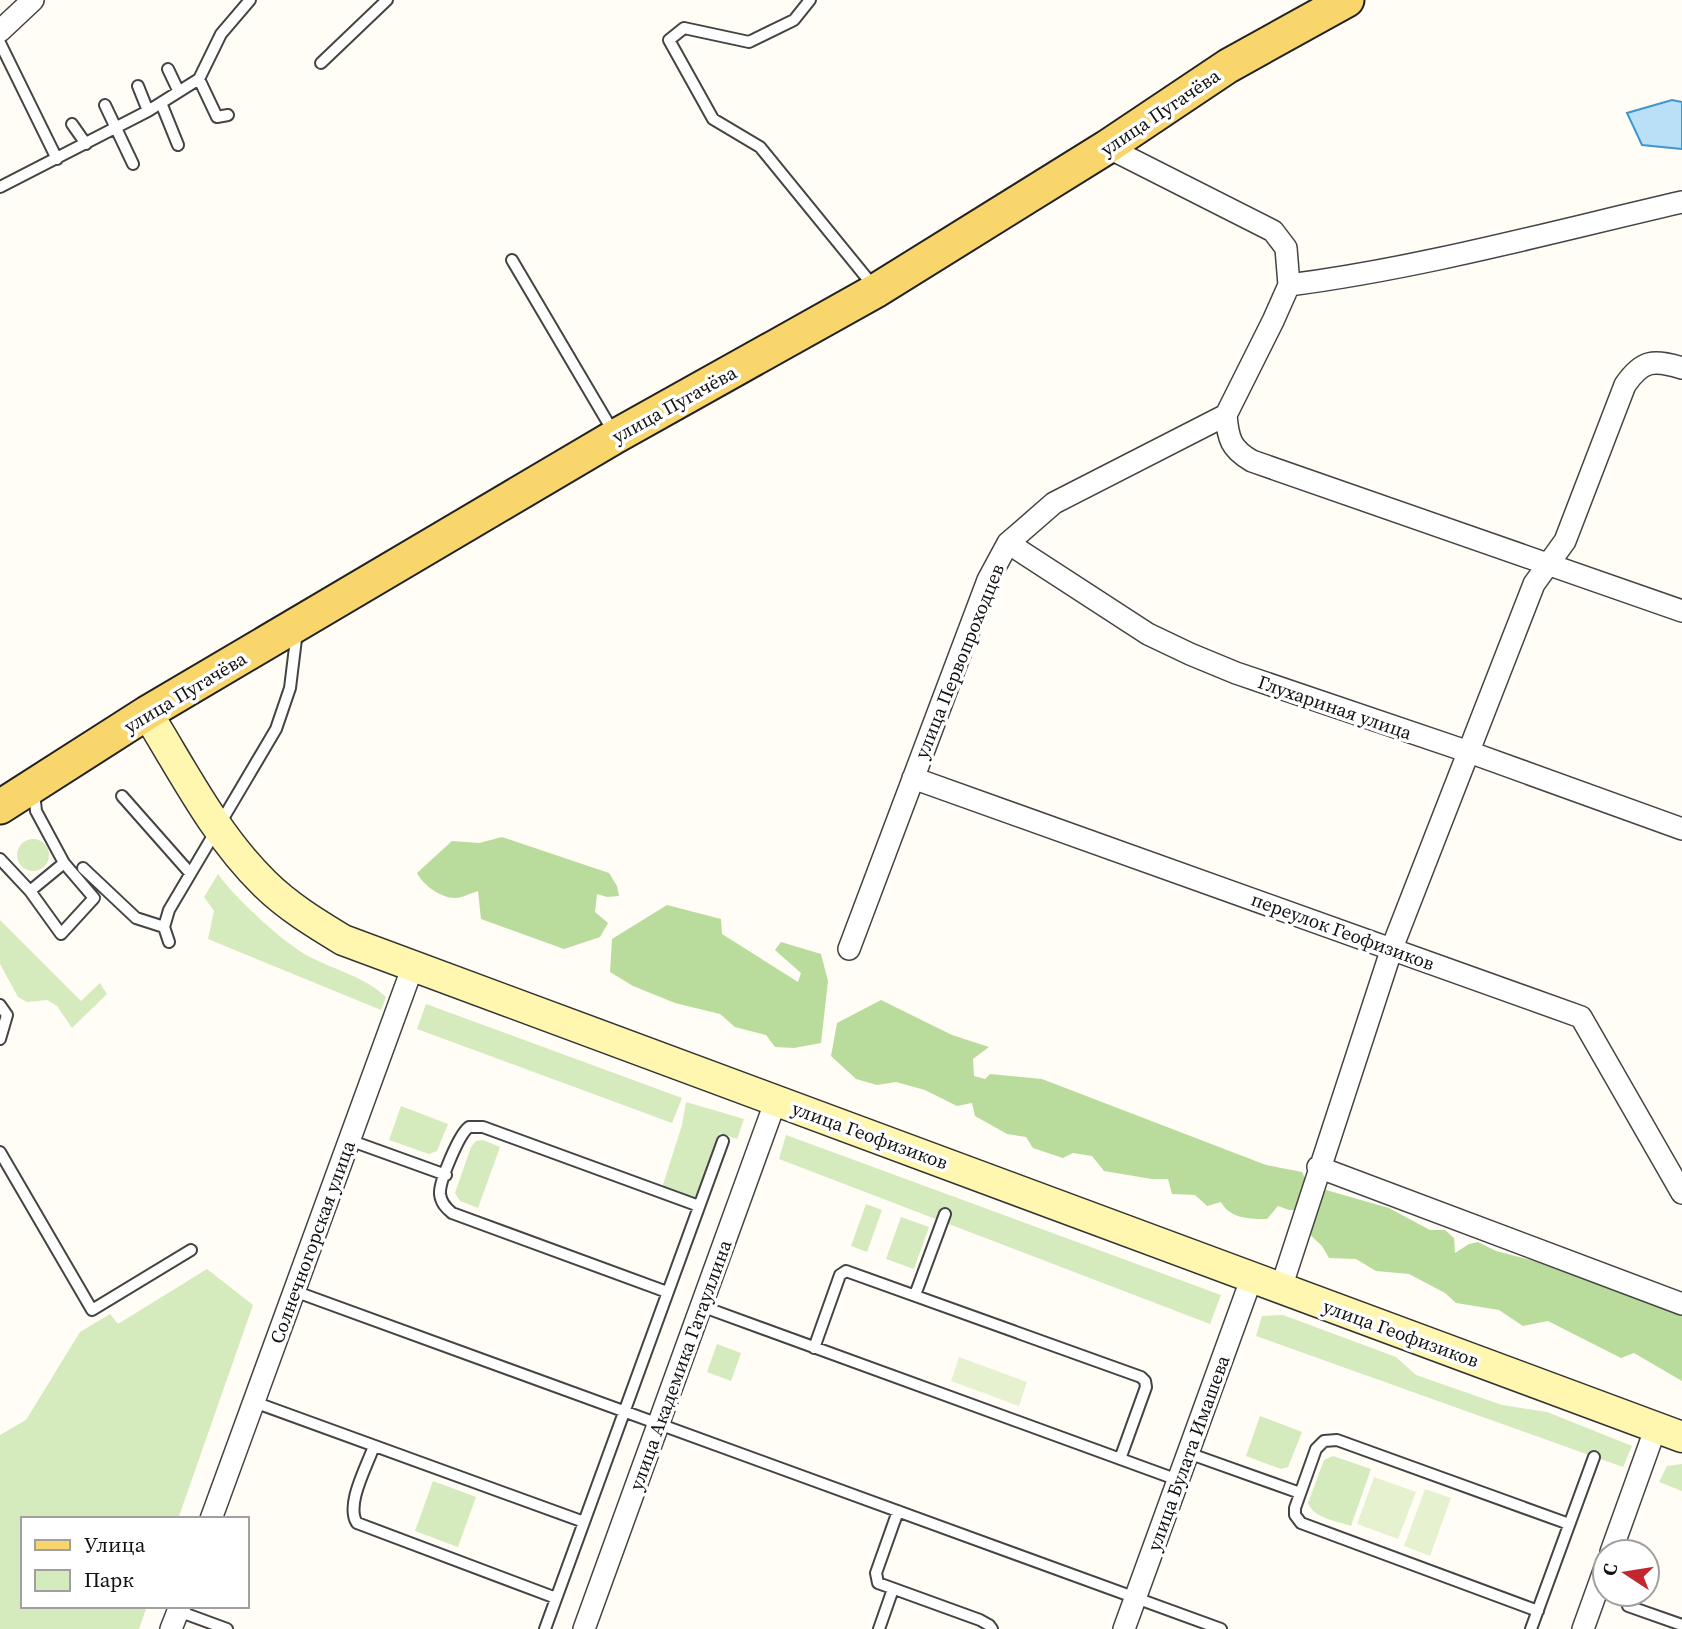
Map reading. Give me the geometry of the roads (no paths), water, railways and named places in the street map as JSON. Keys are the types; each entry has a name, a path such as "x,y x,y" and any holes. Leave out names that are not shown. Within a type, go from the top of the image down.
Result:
{"main road":[{"name":"улица Пугачёва","path":"0,807 147,713 616,436 877,290 1107,147 1228,66 1347,0"}],"street":[{"path":"0,31 29,2"},
{"path":"1107,147 1273,231 1286,248 1289,285 1226,415 1228,433 1236,452 1252,461 1682,611"},
{"path":"1289,285 1349,277 1441,258 1682,202"},
{"path":"1281,1288 1318,1167 1392,947 1534,584 1565,541 1625,386 1635,370 1648,364 1672,365"},
{"name":"улица Первопроходцев","path":"849,948 988,580 1008,543 1054,503 1226,415"},
{"name":"Глухариная улица","path":"1008,543 1148,634 1190,654 1236,673 1469,752 1682,829"},
{"name":"улица Геофизиков","path":"147,713 217,826 248,867 293,908 343,940 1669,1432"},
{"name":"переулок Геофизиков","path":"914,778 1392,947 1581,1017 1682,1193"},
{"name":"Солнечногорская улица","path":"212,1517 413,966"},
{"name":"улица Академика Гатауллина","path":"584,1629 776,1100"},
{"path":"1318,1167 1682,1304"},
{"name":"улица Булата Имашева","path":"1124,1629 1252,1277"},
{"path":"1618,1538 1669,1432"},
{"path":"1583,1629 1591,1606"}],"lane":[{"path":"0,187 86,144 200,79 221,34 250,0"},
{"path":"321,63 387,0"},
{"path":"810,0 794,20 749,42 684,28 669,40 713,119 760,147 877,290"},
{"path":"0,43 57,159"},
{"path":"168,69 178,90"},
{"path":"200,79 217,117 228,115"},
{"path":"138,86 148,110"},
{"path":"161,103 178,145"},
{"path":"105,105 133,164"},
{"path":"72,124 86,144"},
{"path":"512,260 616,436"},
{"path":"169,942 164,927 169,910 276,729 290,688 298,624"},
{"path":"0,859 30,891 61,934 94,898 64,863 36,811 33,787"},
{"path":"122,796 190,873"},
{"path":"30,891 64,863"},
{"path":"83,868 136,918 164,927"},
{"path":"0,1004 7,1015 0,1040"},
{"path":"667,1292 452,1213 441,1199 440,1191 460,1136 469,1127 475,1126 699,1206"},
{"path":"349,1140 446,1175"},
{"path":"545,1629 723,1140"},
{"path":"0,1152 92,1310 191,1250"},
{"path":"915,1295 945,1214"},
{"path":"814,1348 843,1273 852,1272 1144,1379 1146,1387 1120,1459"},
{"path":"294,1291 1221,1629"},
{"path":"701,1306 1178,1480"},
{"path":"254,1402 583,1522"},
{"path":"1538,1611 1306,1526 1297,1520 1295,1515 1300,1493 1316,1449 1324,1441 1337,1440 1569,1524"},
{"path":"374,1446 352,1509 357,1523 556,1598"},
{"path":"1188,1453 1300,1493"},
{"path":"1531,1629 1594,1457"},
{"path":"898,1511 875,1577 878,1583 980,1620 992,1629"},
{"path":"879,1629 893,1589"},
{"path":"1634,1608 1682,1625"},
{"path":"176,1616 227,1629"}],"water":[{"path":"1672,100 1682,102 1682,149 1642,145 1627,113"}]}
